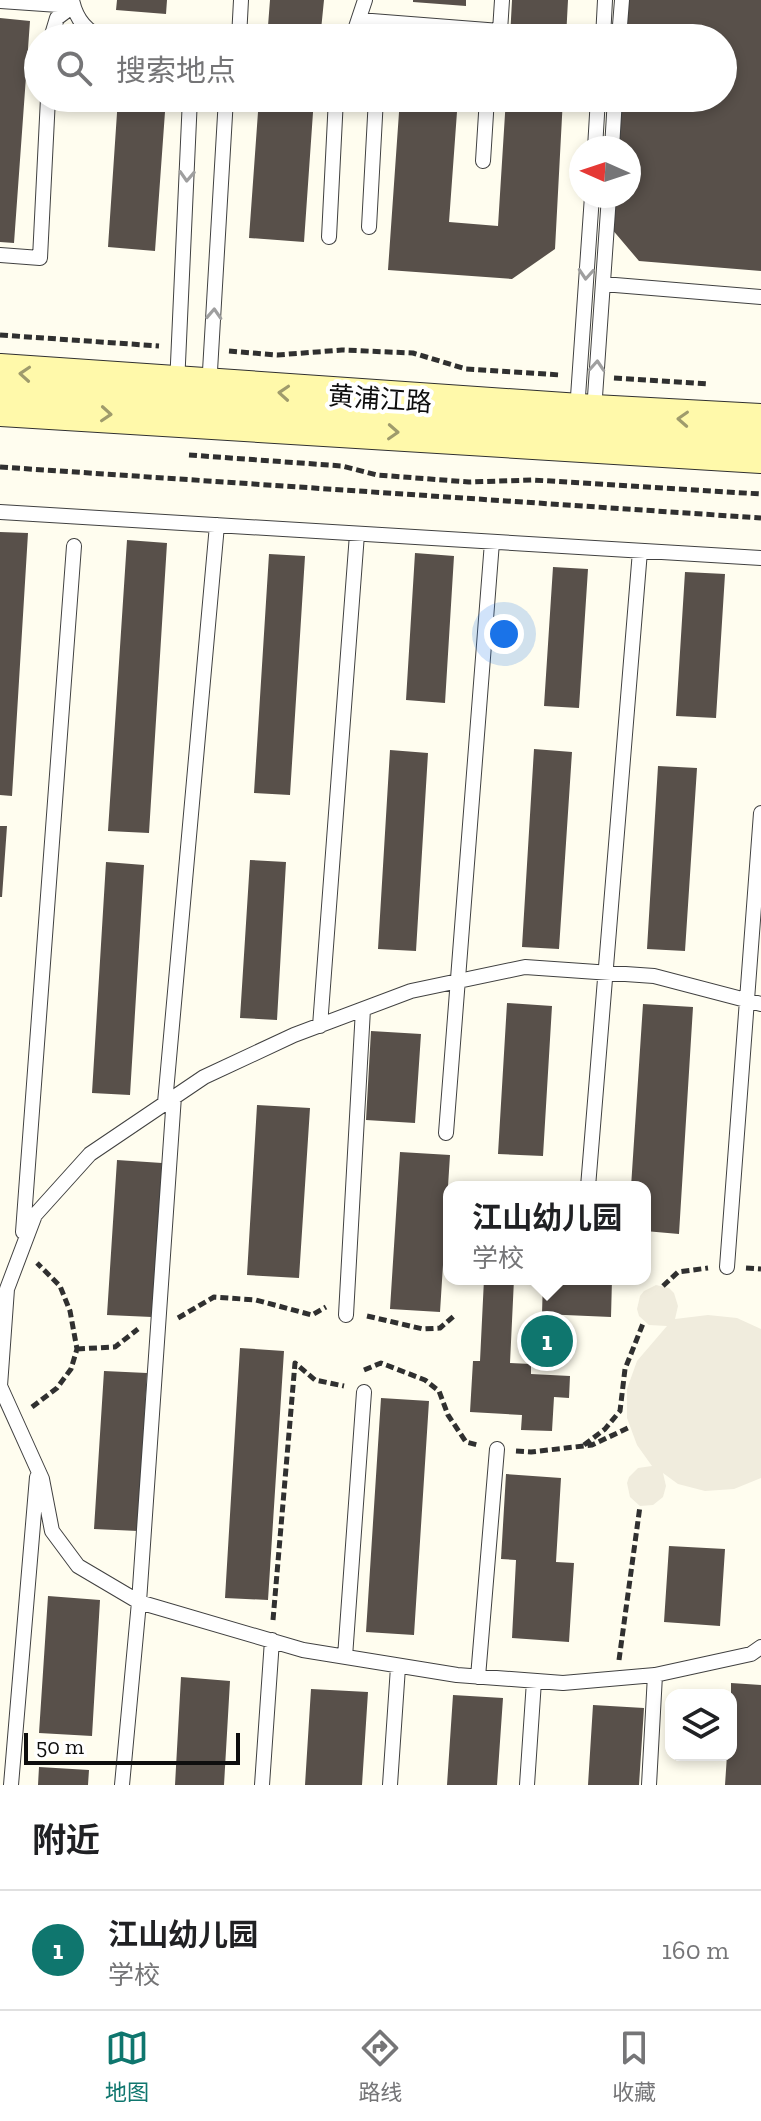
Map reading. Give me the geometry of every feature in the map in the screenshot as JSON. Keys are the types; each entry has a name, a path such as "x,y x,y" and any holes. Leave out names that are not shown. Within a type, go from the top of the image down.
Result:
{"street":[{"name":"黄浦江路","path":"0,373 193,403"},
{"name":"黄浦江路","path":"0,407 193,403 584,428 761,454"},
{"name":"黄浦江路","path":"584,428 761,423"}],"lane":[{"path":"240,24 241,0"},
{"path":"357,24 365,0"},
{"path":"499,24 502,0"},
{"path":"604,24 605,0"},
{"path":"620,24 622,0"},
{"path":"0,1 73,3"},
{"path":"55,24 57,18 73,3"},
{"path":"73,3 84,24"},
{"path":"359,20 399,24"},
{"path":"0,255 40,258 47,112"},
{"path":"189,112 179,347 193,403"},
{"path":"193,403 212,350 225,112"},
{"path":"329,237 335,112"},
{"path":"369,227 375,112"},
{"path":"483,161 486,112"},
{"path":"596,136 597,112"},
{"path":"613,136 614,112"},
{"path":"584,428 579,376 591,208"},
{"path":"584,428 597,377 608,208"},
{"path":"603,284 761,297"},
{"path":"0,512 761,558"},
{"path":"122,1785 139,1602 170,1100 217,525"},
{"path":"320,1026 357,534"},
{"path":"446,1133 492,542"},
{"path":"22,1248 74,546"},
{"path":"589,1181 640,551"},
{"path":"727,1267 754,1002 761,813"},
{"path":"754,1002 654,976 525,967 411,991 294,1035 204,1077 90,1154 35,1215 7,1289 2,1322 0,1386 42,1479 52,1531 78,1566 139,1602 303,1650 478,1677 563,1683 655,1675 751,1654 761,1647"},
{"path":"346,1315 363,1009"},
{"path":"345,1657 364,1392"},
{"path":"478,1677 497,1449"},
{"path":"11,1785 38,1469"},
{"path":"262,1785 272,1640"},
{"path":"390,1785 398,1667"},
{"path":"649,1785 655,1675"},
{"path":"527,1785 534,1681"}],"path":[{"path":"0,335 179,347"},
{"path":"212,350 277,355 342,350 413,353 466,369 579,376"},
{"path":"597,377 714,384"},
{"path":"187,455 342,466 377,475 469,482 533,480 761,494"},
{"path":"0,467 761,518"},
{"path":"16,1420 57,1388 71,1369 77,1349 70,1311 60,1286 22,1248"},
{"path":"77,1349 115,1347 140,1327 158,1325 187,1315 214,1297 256,1300 312,1315 326,1307 346,1315 368,1316 423,1329 440,1328 455,1315"},
{"path":"583,1446 605,1429 620,1411 625,1369 644,1321"},
{"path":"272,1640 295,1363 315,1380 343,1387 351,1381"},
{"path":"362,1371 381,1363 425,1380 439,1391 448,1415 466,1442 497,1449 531,1452 592,1445 630,1427"},
{"path":"616,1679 640,1506"}],"shaded area":[{"path":"656,1285 669,1288 674,1293 678,1306 675,1319 708,1315 737,1318 761,1329 761,1478 734,1489 705,1491 678,1484 663,1473 666,1486 663,1497 653,1505 640,1506 630,1497 627,1483 638,1468 652,1466 637,1445 627,1418 627,1389 637,1361 667,1326 649,1325 639,1316 637,1309 640,1296"}],"building":[{"path":"117,0 167,0 166,14 116,10"},
{"path":"270,0 324,0 322,24 268,24"},
{"path":"466,0 466,6 413,2"},
{"path":"512,0 568,0 567,24 511,24"},
{"path":"627,0 761,0 761,271 639,261 611,228 612,208 641,208 641,136 618,136 619,112 737,112 737,24 625,24"},
{"path":"0,18 30,21 30,24 24,24 24,104 14,243 0,242"},
{"path":"117,112 165,112 155,251 108,247"},
{"path":"258,112 313,112 304,242 249,238"},
{"path":"399,112 457,112 449,222 498,226 505,112 562,112 555,249 512,279 388,270"},
{"path":"0,532 28,533 12,796 0,795"},
{"path":"127,540 167,543 149,833 108,831"},
{"path":"415,553 454,556 445,703 406,700"},
{"path":"269,554 305,556 290,795 254,793"},
{"path":"553,567 588,569 579,708 544,706"},
{"path":"685,572 725,574 716,718 676,716"},
{"path":"534,749 572,752 559,949 522,947"},
{"path":"390,750 428,753 416,951 378,949"},
{"path":"658,766 697,768 685,951 647,949"},
{"path":"0,826 7,826 2,897 0,897"},
{"path":"250,860 286,862 277,1020 240,1018"},
{"path":"106,862 144,865 130,1095 92,1093"},
{"path":"507,1003 552,1006 543,1156 498,1154"},
{"path":"643,1004 693,1007 679,1234 651,1232 651,1181 631,1181"},
{"path":"371,1031 421,1034 415,1123 366,1120"},
{"path":"257,1105 310,1108 299,1278 247,1275"},
{"path":"400,1152 450,1155 448,1181 443,1181 440,1312 390,1309"},
{"path":"117,1160 162,1163 152,1317 107,1315"},
{"path":"484,1285 514,1285 510,1363 531,1364 531,1374 570,1376 569,1398 554,1397 552,1431 521,1430 522,1415 470,1412 473,1361 480,1361"},
{"path":"543,1285 612,1285 611,1317 542,1314"},
{"path":"240,1348 284,1351 268,1600 225,1598"},
{"path":"104,1371 147,1373 138,1531 94,1529"},
{"path":"381,1398 429,1401 414,1635 366,1632"},
{"path":"506,1474 561,1478 556,1562 574,1563 569,1642 512,1638 516,1560 501,1559"},
{"path":"669,1546 725,1549 720,1626 664,1622"},
{"path":"48,1596 100,1600 92,1736 39,1733"},
{"path":"181,1677 230,1681 224,1785 175,1785"},
{"path":"731,1683 761,1685 761,1785 725,1785 727,1761 737,1761 737,1689 731,1689"},
{"path":"311,1689 368,1692 362,1785 305,1785"},
{"path":"453,1695 503,1698 497,1785 447,1785"},
{"path":"593,1705 644,1708 639,1785 588,1785"},
{"path":"39,1767 89,1770 88,1785 38,1785"}],"place":[{"name":"江山幼儿园","path":"547,1341"}]}
